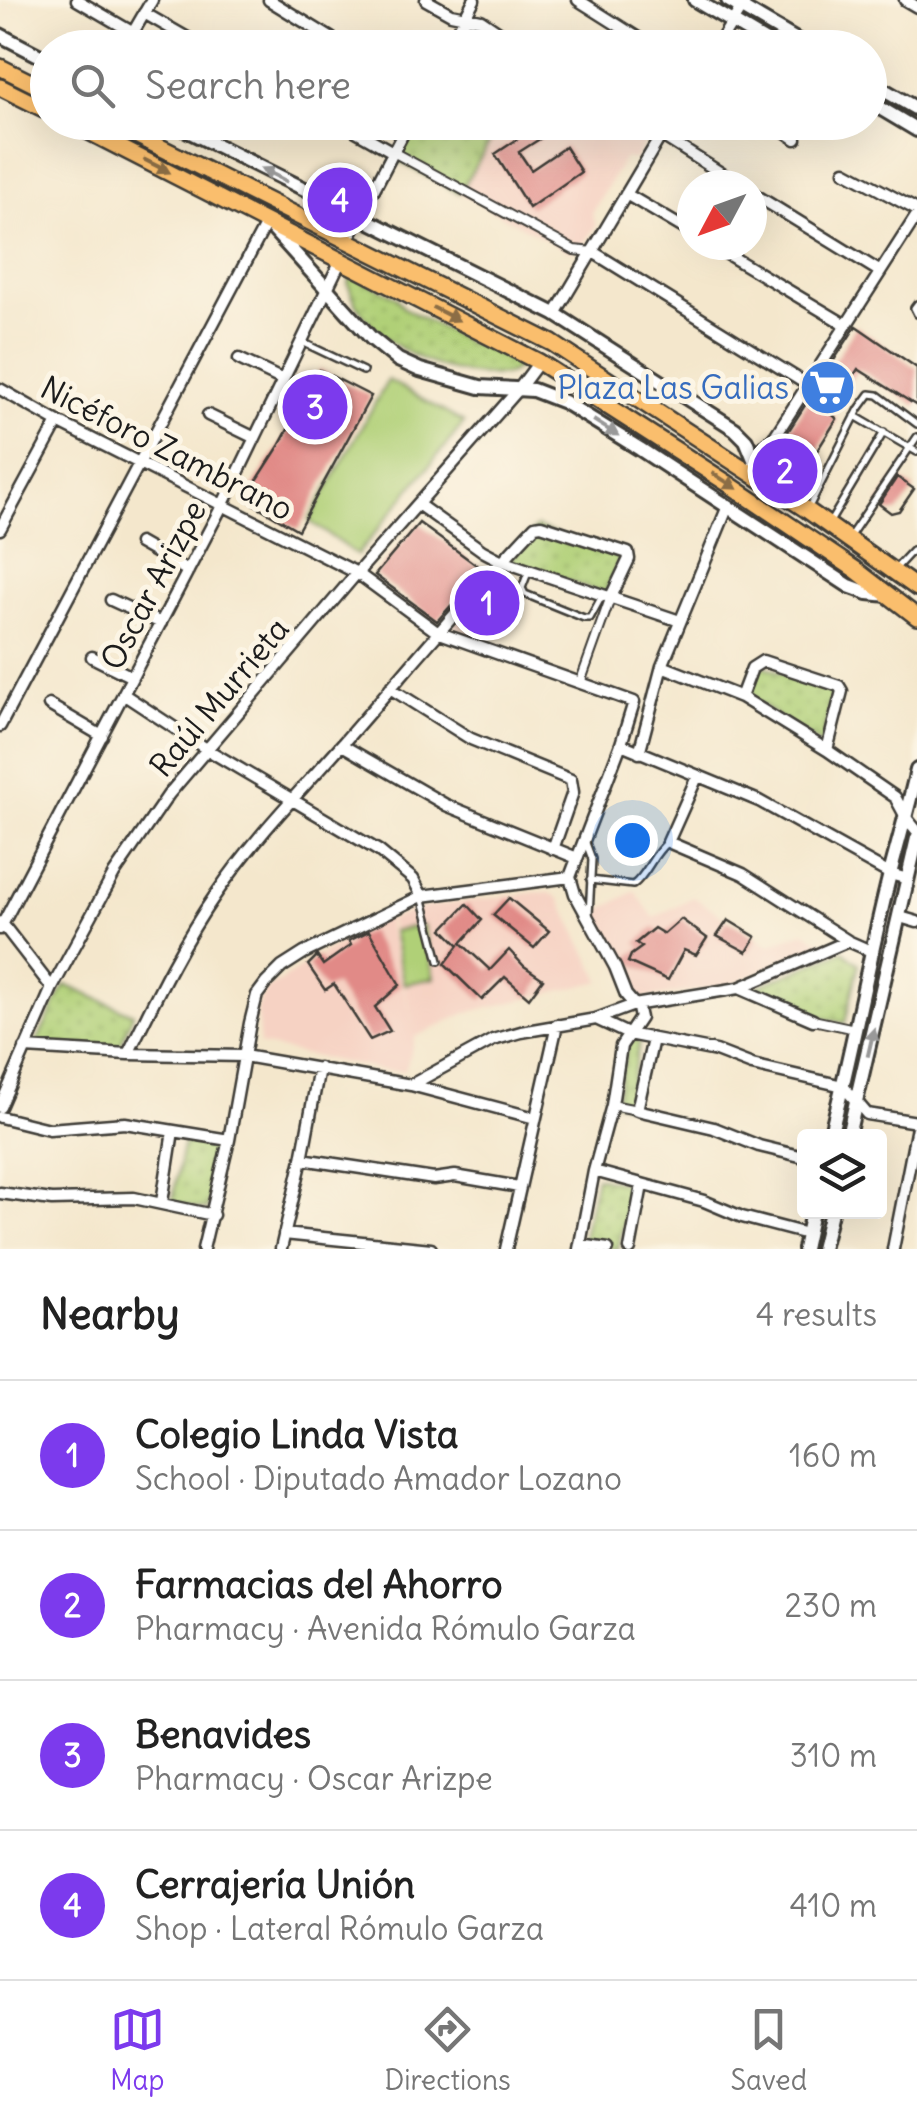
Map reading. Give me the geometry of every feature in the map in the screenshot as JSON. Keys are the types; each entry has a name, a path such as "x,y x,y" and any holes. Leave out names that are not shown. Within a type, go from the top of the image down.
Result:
{"main road":[{"path":"0,67 30,82"},
{"path":"0,87 30,102"},
{"path":"105,140 539,362 856,570 917,618"},
{"path":"147,140 578,358 808,510 917,588"}],"street":[{"path":"76,0 128,30"},
{"path":"133,30 152,0"},
{"path":"268,0 317,30"},
{"path":"426,0 451,14 480,20 495,30"},
{"path":"459,30 474,0"},
{"path":"578,0 626,30"},
{"path":"696,0 746,30"},
{"path":"728,0 743,4 783,30"},
{"path":"905,0 917,7"},
{"path":"727,30 743,4"},
{"path":"144,13 174,30"},
{"path":"0,35 30,51"},
{"path":"887,92 917,109"},
{"path":"887,112 917,130"},
{"path":"206,140 555,314 726,422 742,435 763,482"},
{"path":"372,140 574,250 593,252 808,385"},
{"path":"348,241 399,140"},
{"path":"555,314 658,140"},
{"path":"667,140 716,170"},
{"path":"754,456 776,436 917,212 845,171"},
{"path":"626,194 677,224"},
{"path":"767,202 879,271"},
{"path":"0,726 267,222 372,338 398,360 480,387 533,390 564,402 850,586 888,596"},
{"name":"Oscar Arizpe","path":"1,925 223,504 341,260"},
{"path":"737,260 846,325"},
{"path":"238,359 283,380"},
{"name":"Raúl Murrieta","path":"0,1107 52,988 114,874 169,794 539,362"},
{"name":"Nicéforo Zambrano","path":"0,389 357,573 438,632 634,702 621,744"},
{"path":"208,415 255,438"},
{"path":"0,529 58,422"},
{"path":"418,505 502,560 680,621"},
{"path":"639,753 662,666 728,506"},
{"path":"128,1054 200,918 261,834 502,560 538,525 629,554 606,598 580,683"},
{"path":"139,544 188,571"},
{"path":"111,600 160,623"},
{"path":"92,657 132,677"},
{"path":"741,697 752,668 763,660 839,686 842,691 828,750"},
{"path":"662,666 741,697 828,750 895,797 917,835 915,858 850,1129"},
{"path":"390,688 472,739 572,782 574,792 553,849"},
{"path":"123,694 208,750 380,851 413,880 422,896"},
{"path":"49,705 102,736"},
{"path":"342,744 446,805 577,858"},
{"path":"608,1249 580,1247 622,1046 640,1018 570,878 621,744 759,801 890,874 908,879"},
{"path":"832,1129 917,770"},
{"path":"697,777 668,842 743,874 848,942 873,952"},
{"path":"203,1249 258,995 266,983 304,953 422,896 570,878"},
{"path":"900,917 917,922"},
{"path":"1,925 52,988"},
{"path":"411,1085 494,1040 596,1019 634,1005 739,988 848,942"},
{"path":"739,988 813,1020 855,1029"},
{"path":"596,1019 628,1034 716,1052 752,1065 844,1086 866,1114 917,1125 893,1249"},
{"path":"506,1249 558,1026"},
{"path":"637,1110 653,1039"},
{"path":"26,1048 244,1056 411,1085 535,1118"},
{"path":"281,1249 319,1068"},
{"path":"612,1105 714,1128 797,1156"},
{"path":"0,1117 49,1130 125,1123 229,1140"},
{"path":"162,1202 172,1131"},
{"path":"302,1160 434,1180 454,1176 519,1187"},
{"path":"594,1171 704,1201 805,1242"},
{"path":"630,1249 642,1185"},
{"path":"0,1192 52,1200 134,1198 213,1214"},
{"path":"822,1249 828,1219"},
{"path":"284,1234 432,1249"}],"lane":[{"path":"917,304 917,314"},
{"path":"302,342 363,371"},
{"path":"808,510 855,416 872,392 917,424"},
{"path":"855,416 917,452"},
{"path":"828,525 884,432"},
{"path":"848,538 917,437"},
{"path":"894,571 912,551"},
{"path":"529,570 522,588 524,594 584,618 590,618 606,598"},
{"path":"584,840 592,853 589,918"},
{"path":"590,880 633,885 668,842"},
{"path":"422,896 439,961"}],"shaded area":[{"path":"491,140 647,140 635,159 624,158 592,213 596,226 582,245 570,252 459,193"},
{"path":"493,572 516,581 490,642 450,625"},
{"path":"635,891 654,918 693,897 769,945 806,931 824,945 726,986 638,999 593,914"},
{"path":"537,892 559,898 601,981 466,1013 415,1037 405,1071 380,1070 260,1045 257,1010 268,989 386,917 415,1033 389,919 426,907"}],"green space":[{"path":"469,19 487,30 463,30"},
{"path":"405,140 491,140 459,193 395,159"},
{"path":"352,275 396,297 404,308 469,343 483,342 518,366 511,373 488,375 441,367 421,359 384,336 368,320 348,283"},
{"path":"388,380 464,423 357,555 309,521"},
{"path":"536,527 621,556 605,594 509,561"},
{"path":"759,664 833,693 821,745 748,696"},
{"path":"423,925 434,978 404,984 393,931"},
{"path":"843,951 859,964 845,1023 813,1016 751,989"},
{"path":"65,985 133,1014 119,1048 68,1050 35,1045"},
{"path":"629,1039 640,1040 627,1105 615,1102"},
{"path":"184,1140 220,1146 207,1210 172,1203"},
{"path":"596,1177 631,1185 618,1249 582,1241"}],"building":[{"path":"516,140 538,140 519,152 531,170 565,147 581,172 529,208 495,154"},
{"name":"Plaza Las Galias","path":"856,326 917,368 917,406 858,369 830,412 837,419 800,478 767,457 782,441"},
{"path":"320,370 371,396 298,530 245,499"},
{"path":"897,477 914,489 899,511 891,513 879,504"},
{"path":"419,523 483,570 437,621 375,575"},
{"path":"509,898 549,931 534,948 493,915"},
{"path":"467,904 482,920 461,943 490,970 509,950 543,979 529,998 505,977 482,1000 445,964 459,945 443,929"},
{"path":"681,919 707,938 696,955 684,950 668,980 628,962 642,947 636,943 654,928 664,934"},
{"path":"728,920 756,937 747,952 717,936"},
{"path":"369,931 400,985 375,1007 390,1031 370,1040 334,984 325,990 308,965 317,956 323,965 351,945 349,941"}],"place":[{"name":"Cerrajería Unión","path":"340,200"},
{"name":"Plaza Las Galias","path":"828,387"},
{"name":"Benavides","path":"315,407"},
{"name":"Farmacias del Ahorro","path":"785,471"},
{"name":"Colegio Linda Vista","path":"487,603"}]}
